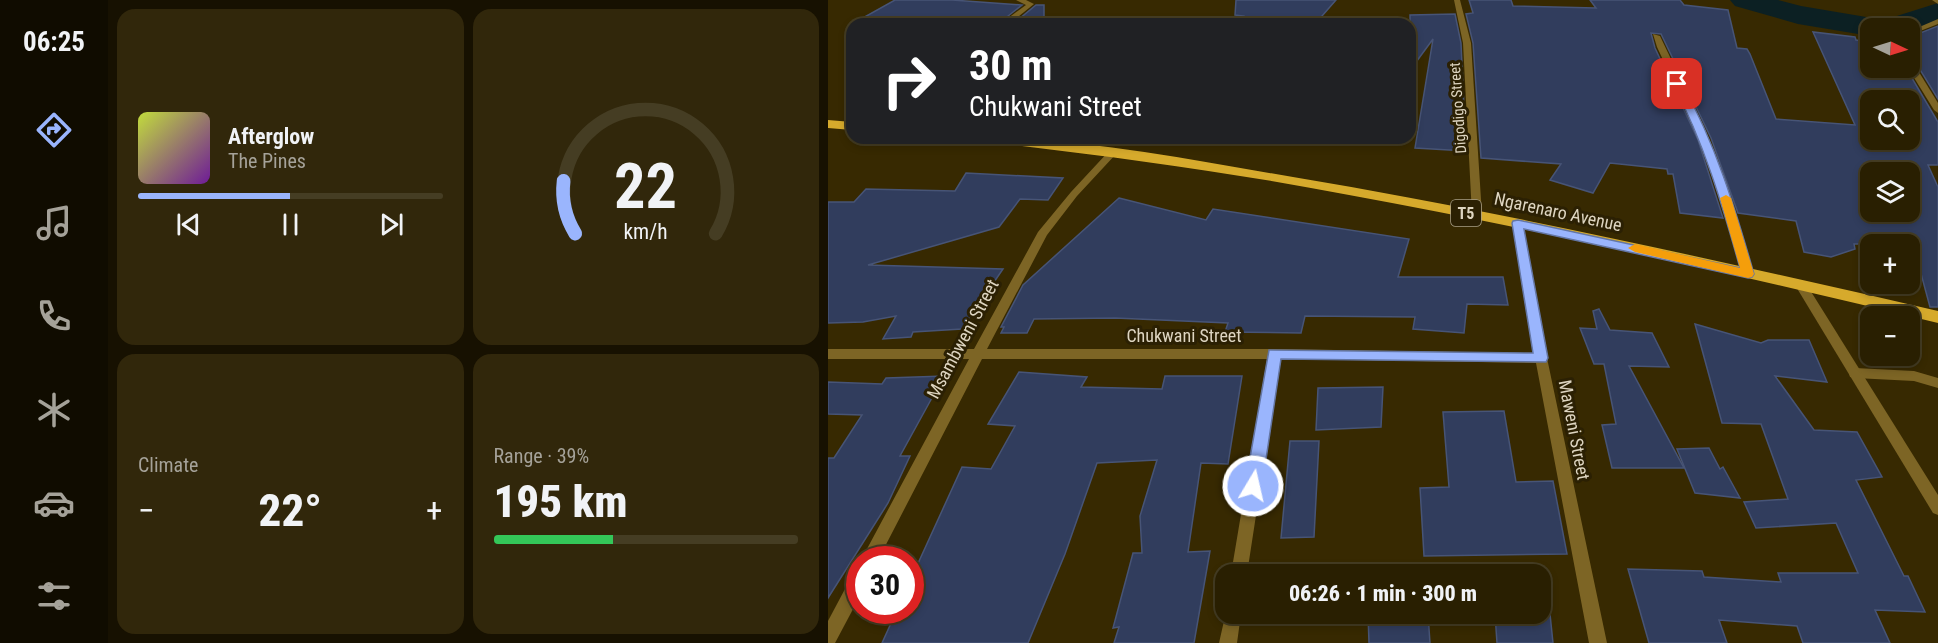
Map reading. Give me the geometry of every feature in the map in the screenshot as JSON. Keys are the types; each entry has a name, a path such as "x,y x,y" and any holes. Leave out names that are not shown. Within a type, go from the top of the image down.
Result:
{"highway":[{"path":"828,124 846,126"},
{"name":"Ngarenaro Avenue","path":"1042,144 1226,169 1478,215 1938,317"}],"street":[{"path":"1012,18 1031,4 1019,0"},
{"name":"Digodigo Street","path":"1457,0 1467,44 1478,215"},
{"path":"1920,29 1938,21"},
{"path":"1656,36 1668,67 1696,118 1721,182 1748,274"},
{"path":"1919,78 1938,110"},
{"name":"Msambweni Street","path":"876,546 1042,234 1074,194 1113,152"},
{"name":"Maweni Street","path":"1518,223 1541,358 1598,643"},
{"path":"1801,285 1938,508"},
{"name":"Chukwani Street","path":"828,354 1274,354 1541,358"},
{"path":"1241,564 1274,354"},
{"path":"1856,372 1914,376 1938,383"},
{"path":"828,638 846,604"},
{"path":"1228,643 1231,624"}],"building":[{"path":"895,0 952,0 1022,5 1006,18 863,18"},
{"path":"1236,0 1336,0 1320,18 1240,18 1243,16 1235,15"},
{"path":"1469,0 1511,0 1513,6 1596,8 1590,0 1680,0 1684,5 1728,10 1737,48 1747,49 1750,54 1776,119 1855,125 1813,32 1855,37 1856,40 1860,41 1860,78 1912,78 1919,90 1860,90 1860,150 1920,150 1920,92 1938,122 1938,165 1928,165 1938,187 1938,307 1930,307 1920,270 1920,234 1860,234 1860,244 1854,244 1855,249 1831,257 1804,252 1796,221 1738,213 1711,138 1661,34 1651,33 1655,48 1698,140 1723,218 1680,213 1673,174 1668,174 1667,169 1610,163 1593,193 1550,180 1561,164 1481,158 1473,43 1466,14 1473,13"},
{"path":"1036,5 1044,5 1044,18 1020,18"},
{"path":"1455,14 1461,43 1466,151 1415,148 1433,39 1416,62 1416,18 1410,18 1410,15"},
{"path":"1938,26 1938,99 1920,70 1920,33"},
{"path":"966,173 1063,178 1048,200 1020,199 999,227 868,265 1003,269 962,329 913,332 911,337 883,339 896,316 863,322 828,323 828,202 854,202 866,189 955,191"},
{"path":"1119,198 1206,220 1213,209 1409,239 1398,277 1503,277 1508,305 1467,304 1464,333 1413,329 1415,317 1305,316 1301,333 1225,332 1228,323 1115,318 1034,319 1027,333 1001,333 1004,327 1001,327 1023,285"},
{"path":"1599,309 1610,330 1652,333 1669,367 1629,366 1684,468 1612,468 1602,425 1616,424 1604,364 1594,364 1580,328 1597,329 1593,311"},
{"path":"1695,324 1761,343 1768,340 1809,340 1827,382 1775,376 1814,430 1857,432 1882,477 1856,480 1904,576 1908,576 1925,612 1875,610 1890,643 1803,643 1797,626 1719,620 1727,643 1649,643 1628,569 1702,571 1704,577 1781,582 1778,573 1858,573 1836,523 1756,528 1744,502 1788,499 1761,424 1722,423"},
{"path":"1019,372 1087,377 1081,387 1162,389 1165,376 1242,376 1228,464 1201,463 1188,552 1210,551 1194,643 1114,643 1119,627 1113,628 1133,553 1142,553 1140,516 1157,460 1097,463 1065,554 1028,643 882,643 891,624 924,624 924,550 962,467 991,469 1015,426 988,424"},
{"path":"944,376 900,456 910,456 888,503 861,546 846,546 846,570 828,598 828,458 834,458 862,415 828,414 828,382 882,384 886,378"},
{"path":"1383,387 1381,427 1316,430 1318,388"},
{"path":"1504,411 1516,482 1553,481 1567,554 1424,556 1420,488 1449,487 1443,412"},
{"path":"1290,441 1319,441 1314,537 1281,538"},
{"path":"1709,448 1720,469 1723,467 1740,498 1695,493 1677,449"},
{"path":"1368,624 1429,624 1430,643 1369,643"},
{"path":"1496,624 1551,624 1553,643 1497,643"}],"waterway":[{"path":"1745,0 1798,15 1860,25"},
{"path":"1920,18 1938,12"}],"slow traffic":[{"path":"1635,248 1748,274 1726,198"}],"route":[{"path":"1253,486 1274,354 1541,358 1518,223 1748,274 1721,182 1696,118 1677,84"}]}
